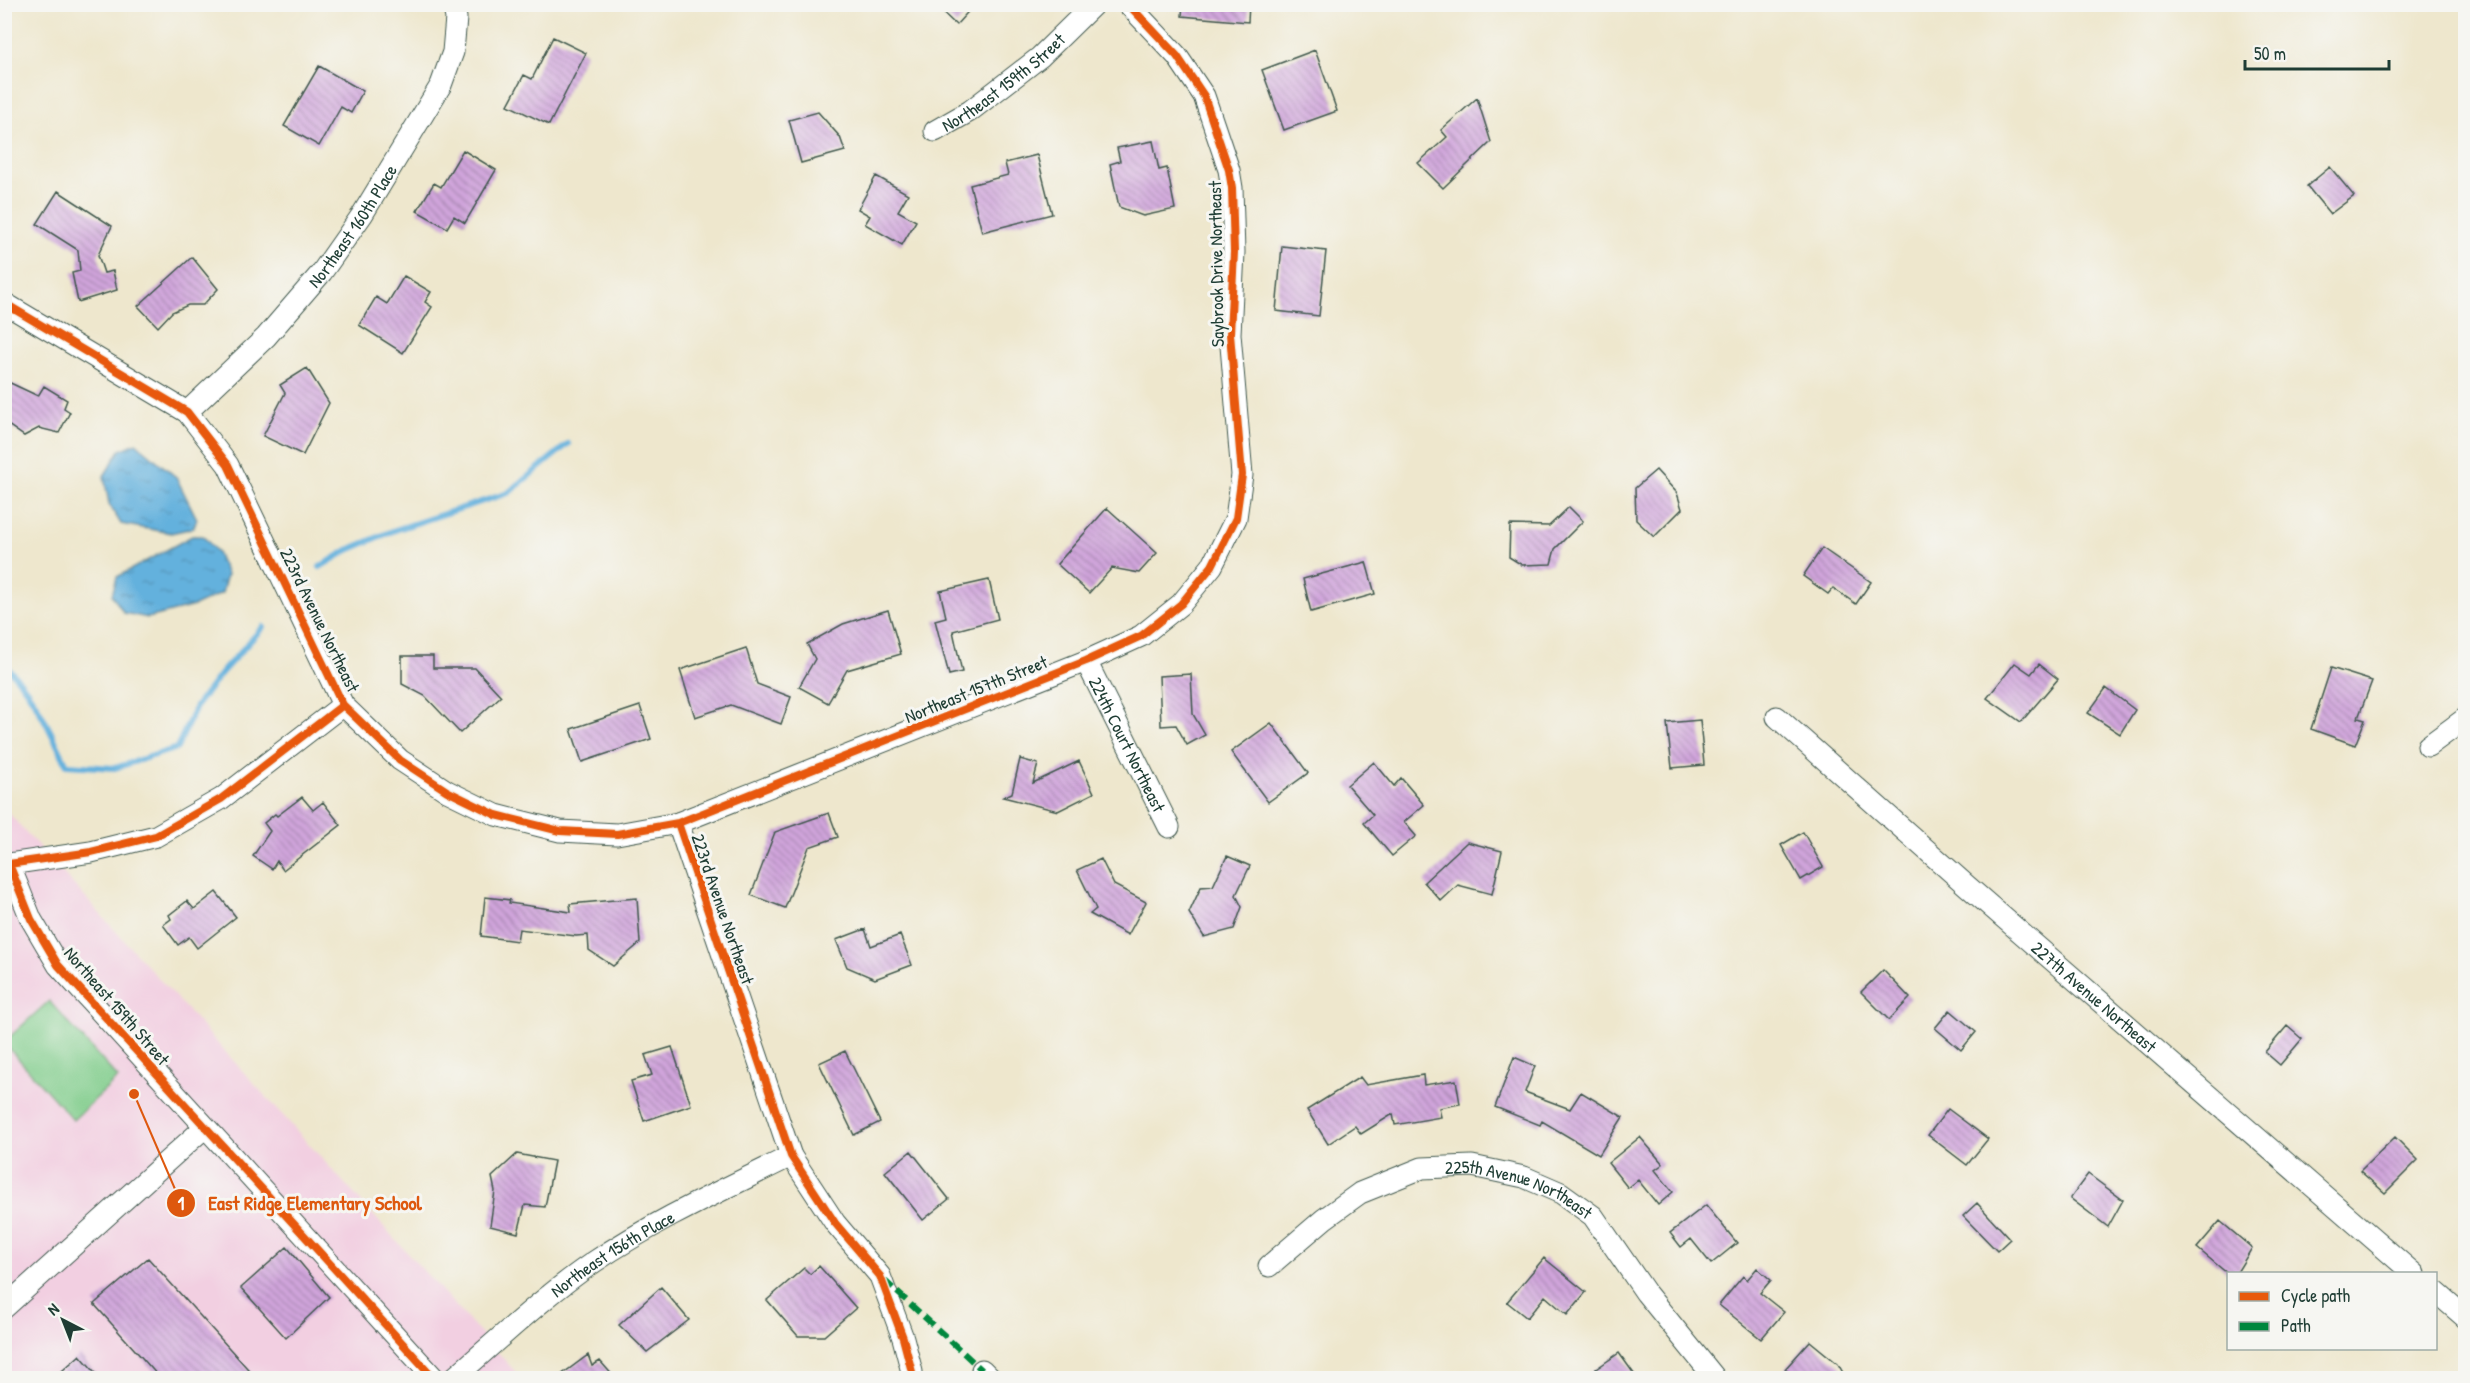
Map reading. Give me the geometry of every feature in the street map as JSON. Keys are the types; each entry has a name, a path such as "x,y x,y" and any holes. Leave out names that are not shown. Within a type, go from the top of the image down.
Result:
{"street":[{"name":"Northeast 160th Place","path":"187,412 266,337 322,272 362,215 441,85 453,52 456,18 453,4"},
{"name":"Northeast 159th Street","path":"934,131 970,111 1040,57 1094,4"},
{"name":"Saybrook Drive Northeast","path":"1128,4 1177,56 1204,96 1233,188 1234,252 1230,334 1242,476 1236,518"},
{"name":"223rd Avenue Northeast","path":"4,303 187,412 228,465 343,705 400,760 447,790 496,815 560,831 617,834 678,823 791,1156 835,1223 880,1276 903,1338 912,1372 909,1378"},
{"name":"Northeast 157th Street","path":"678,823 1086,662 1141,636 1181,604 1212,566 1236,518"},
{"name":"224th Court Northeast","path":"1086,662 1169,827"},
{"name":"Northeast 159th Street","path":"343,705 221,799 156,837 92,852 9,864 31,919 58,965 434,1378"},
{"name":"227th Avenue Northeast","path":"1777,717 1966,885 2412,1272"},
{"path":"2428,746 2466,718"},
{"path":"4,1308 204,1128"},
{"name":"Northeast 156th Place","path":"454,1378 537,1306 593,1262 653,1225 791,1156"},
{"name":"225th Avenue Northeast","path":"1269,1266 1324,1219 1360,1193 1422,1168 1472,1166 1524,1176 1561,1193 1593,1216 1646,1293 1715,1378"},
{"path":"2437,1293 2466,1318"}],"shaded area":[{"path":"5,809 521,1378 5,1378"}],"green space":[{"path":"49,1001 118,1078 73,1120 5,1044 5,1041"}],"water":[{"path":"136,443 176,477 197,519 193,528 171,533 121,524 109,504 104,476 120,450"},
{"path":"192,536 203,536 216,551 227,574 222,593 194,606 148,618 124,613 112,595 117,577"}],"building":[{"path":"934,4 975,4 956,25"},
{"path":"1183,4 1249,4 1248,22 1182,16"},
{"path":"553,37 586,53 549,125 508,105 524,75 532,79"},
{"path":"1315,50 1337,111 1284,130 1262,70"},
{"path":"319,66 363,91 351,113 341,107 319,146 284,126"},
{"path":"1477,98 1491,142 1443,188 1418,163 1447,137 1441,130"},
{"path":"818,112 840,137 845,151 801,163 789,120"},
{"path":"1153,141 1159,170 1167,168 1175,209 1143,216 1119,207 1110,164 1120,161 1117,148"},
{"path":"463,150 496,170 465,223 454,216 447,228 417,211 434,183 441,187"},
{"path":"1037,155 1052,214 982,232 970,185 1008,175 1005,163"},
{"path":"2330,167 2354,196 2330,214 2307,186"},
{"path":"876,176 908,194 898,211 916,221 902,245 865,224 870,216 858,209"},
{"path":"58,191 112,226 98,255 104,273 113,271 117,290 78,302 72,273 80,271 78,250 37,224"},
{"path":"1282,246 1326,251 1319,316 1276,311"},
{"path":"192,257 218,289 203,305 188,305 172,312 158,327 138,306"},
{"path":"404,276 431,292 425,302 432,307 403,353 359,325 376,297 387,304"},
{"path":"307,368 329,403 303,455 263,436 285,393 280,385"},
{"path":"4,380 38,396 44,386 67,400 64,408 70,412 59,433 39,428 24,436 4,422"},
{"path":"1656,470 1677,493 1682,509 1654,537 1636,520 1635,488"},
{"path":"1569,507 1583,521 1555,549 1551,564 1522,565 1509,557 1510,525 1549,526"},
{"path":"1107,508 1157,553 1139,573 1112,568 1089,593 1057,564"},
{"path":"1822,548 1871,582 1856,604 1833,588 1828,594 1803,576"},
{"path":"1366,562 1375,594 1311,612 1303,579"},
{"path":"989,580 998,619 953,631 962,672 949,675 935,620 946,617 940,591"},
{"path":"888,610 901,654 847,670 828,703 799,687 815,659 807,644 843,624"},
{"path":"746,648 757,684 791,697 781,724 731,705 695,717 680,670"},
{"path":"402,656 433,656 433,668 475,668 501,696 460,733 425,696 402,684"},
{"path":"2015,663 2031,674 2039,664 2058,679 2021,722 1987,698"},
{"path":"2331,668 2372,681 2358,718 2365,720 2355,745 2311,729"},
{"path":"1191,674 1193,714 1205,735 1187,745 1176,725 1161,726 1159,676"},
{"path":"2106,688 2135,710 2120,734 2088,713"},
{"path":"640,706 651,739 582,762 571,729"},
{"path":"1700,720 1704,765 1672,768 1667,723"},
{"path":"1271,723 1308,773 1268,802 1231,752"},
{"path":"1020,759 1038,764 1033,783 1079,761 1094,793 1058,811 1003,797 1012,793"},
{"path":"1374,762 1394,786 1401,778 1424,805 1404,822 1416,836 1392,856 1364,823 1373,815 1347,785"},
{"path":"302,797 313,810 323,802 341,825 283,870 277,861 272,869 253,856 270,831 264,823"},
{"path":"829,813 838,837 809,847 785,908 751,895 775,832"},
{"path":"1803,832 1823,867 1801,880 1781,845"},
{"path":"1467,842 1502,851 1492,894 1458,885 1441,901 1424,882"},
{"path":"1227,856 1250,866 1236,895 1242,907 1234,929 1204,937 1189,913 1201,887 1213,886"},
{"path":"1101,859 1114,885 1146,902 1128,935 1090,914 1096,909 1077,870"},
{"path":"216,892 236,917 197,948 189,937 178,945 163,925 171,919 169,915 187,901 194,909"},
{"path":"485,897 571,912 570,904 637,898 640,943 613,966 589,950 588,935 576,936 519,929 517,941 481,936"},
{"path":"865,929 871,946 900,935 912,965 875,979 847,967 836,940"},
{"path":"1883,970 1910,998 1889,1020 1861,992"},
{"path":"1950,1010 1976,1032 1961,1050 1935,1028"},
{"path":"2287,1026 2302,1039 2280,1065 2265,1052"},
{"path":"672,1047 691,1105 644,1121 631,1081 652,1075 645,1055"},
{"path":"845,1051 880,1122 854,1135 819,1063"},
{"path":"1514,1057 1535,1066 1525,1092 1570,1109 1581,1092 1623,1117 1599,1155 1542,1121 1540,1125 1495,1107"},
{"path":"1423,1075 1424,1085 1456,1080 1460,1104 1439,1108 1441,1117 1395,1125 1393,1114 1361,1134 1355,1126 1328,1144 1307,1110 1360,1077 1366,1085"},
{"path":"1948,1109 1988,1139 1967,1165 1928,1135"},
{"path":"1640,1137 1663,1164 1655,1170 1673,1192 1658,1205 1638,1180 1628,1188 1608,1163"},
{"path":"2395,1137 2418,1160 2385,1193 2360,1171"},
{"path":"911,1151 949,1199 923,1220 885,1172"},
{"path":"517,1154 554,1161 545,1207 525,1205 518,1233 490,1226 495,1191 492,1177"},
{"path":"2088,1174 2123,1200 2108,1227 2070,1198"},
{"path":"1977,1203 2010,1239 1997,1251 1963,1216"},
{"path":"1706,1205 1737,1243 1711,1264 1691,1239 1681,1247 1670,1233"},
{"path":"2220,1221 2252,1248 2237,1272 2227,1273 2197,1248"},
{"path":"287,1247 329,1297 286,1338 241,1288"},
{"path":"148,1258 256,1378 160,1378 94,1304"},
{"path":"1544,1258 1586,1292 1567,1315 1545,1296 1527,1318 1507,1302"},
{"path":"819,1266 856,1308 824,1336 798,1336 767,1300 804,1268 810,1274"},
{"path":"1757,1268 1771,1280 1760,1293 1784,1312 1761,1339 1719,1305 1743,1276 1747,1280"},
{"path":"661,1287 689,1320 647,1352 619,1325"},
{"path":"1810,1341 1838,1364 1846,1378 1795,1378 1785,1369"},
{"path":"1619,1353 1637,1378 1583,1378"},
{"path":"80,1355 100,1378 54,1378"},
{"path":"588,1355 592,1366 600,1361 615,1378 557,1378"}],"waterway":[{"path":"320,567 348,550 395,530 508,493 568,444"},
{"path":"4,665 32,698 67,765 115,768 177,748 196,706 222,672 263,627"}],"marked path":[{"path":"884,1280 982,1370"}],"cycle path":[{"path":"678,823 1086,661 1141,636 1181,604 1212,566 1236,518 1242,475 1230,334 1234,252 1232,188 1229,170 1204,96 1177,56 1128,4"},
{"path":"4,303 187,412 228,465 343,705 400,760 447,791 496,815 560,831 617,834 678,823 791,1156 835,1223 880,1276 903,1338 912,1372 909,1378"},
{"path":"343,705 221,799 156,836 91,852 9,864 31,919 58,965 434,1378"}],"place":[{"name":"East Ridge Elementary School","path":"134,1094"}]}
